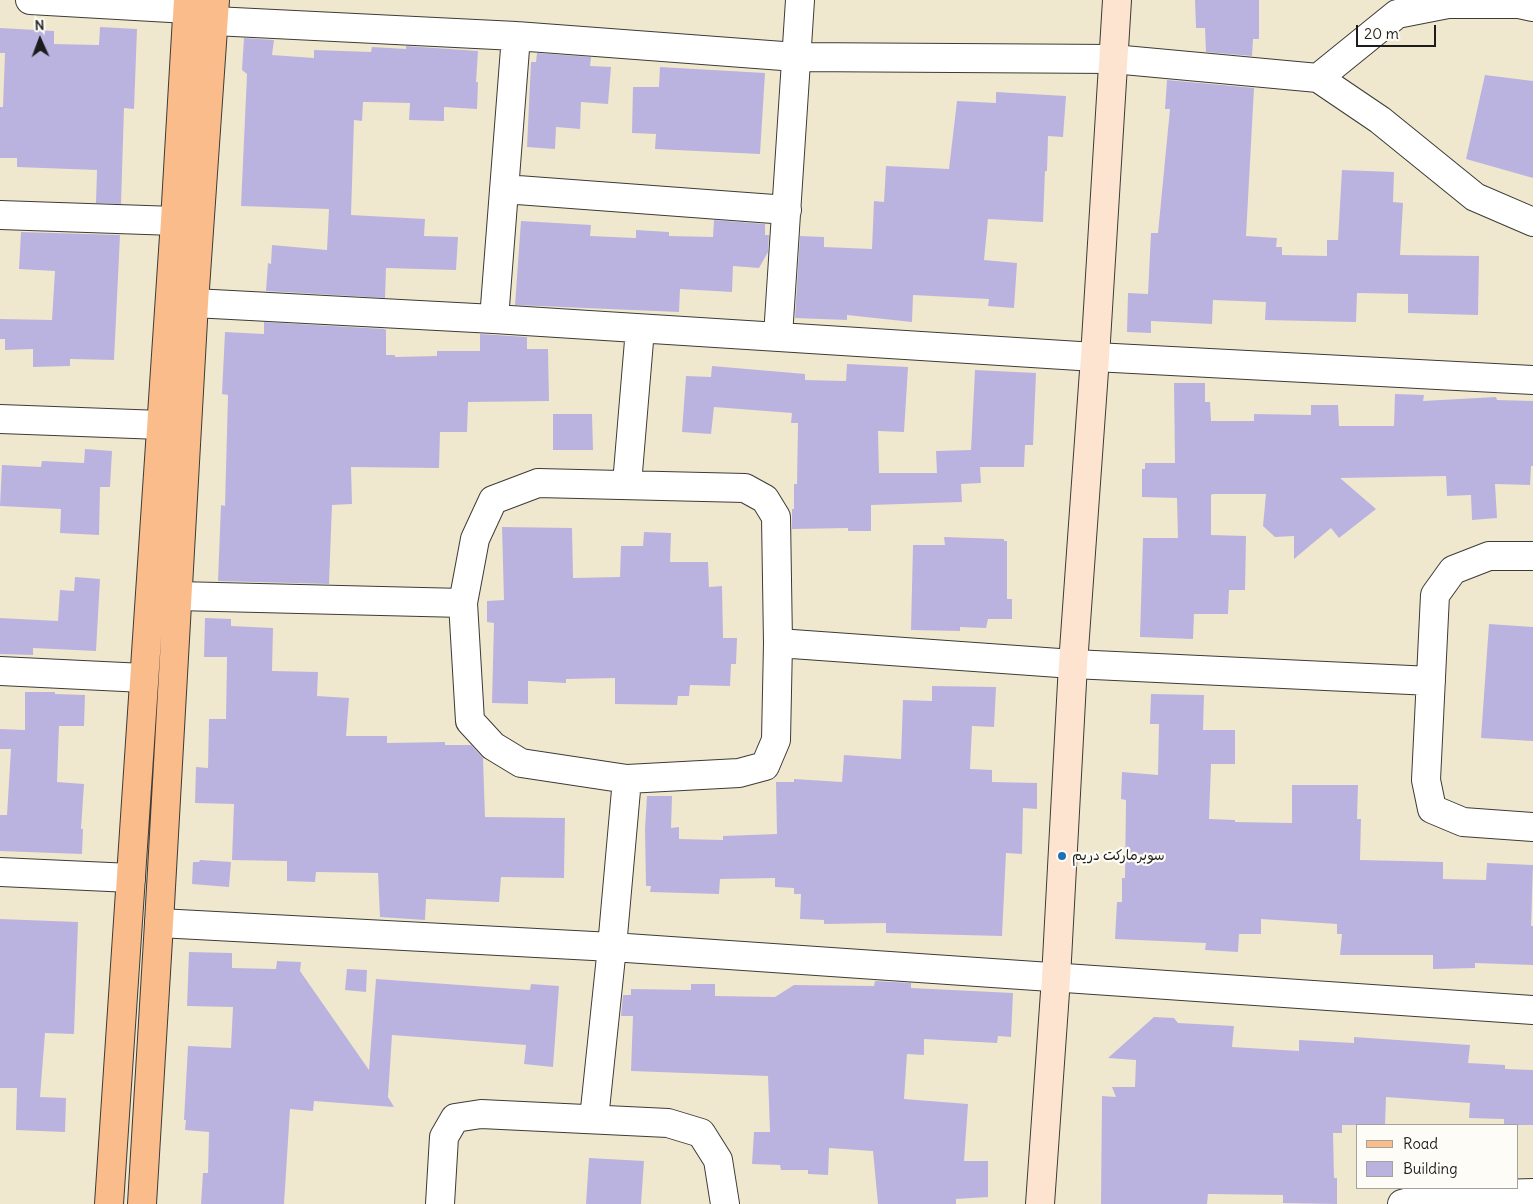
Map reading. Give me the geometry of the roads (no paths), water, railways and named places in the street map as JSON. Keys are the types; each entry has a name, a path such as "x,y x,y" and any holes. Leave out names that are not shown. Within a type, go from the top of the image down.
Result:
{"main road":[{"path":"109,1204 188,4"},
{"path":"142,1204 194,303 214,11"}],"street":[{"path":"30,0 188,4"},
{"path":"778,336 800,0"},
{"path":"1040,1204 1056,978 1073,664 1095,357 1117,0"},
{"path":"1318,78 1397,14 1448,4 1519,4 1533,7"},
{"path":"214,11 796,57 1113,59 1318,78 1380,120 1475,197 1533,222"},
{"path":"494,319 516,36"},
{"path":"504,189 786,210"},
{"path":"0,215 175,221"},
{"path":"194,303 778,336 1095,357 1533,380"},
{"path":"627,484 640,329"},
{"path":"0,419 161,425"},
{"path":"538,483 745,488 765,499 776,517 778,643 776,740 765,766 739,773 627,779 521,763 494,746 470,720 464,603 475,539 493,500 538,483"},
{"path":"1533,556 1489,556 1452,570 1435,595 1426,780 1432,809 1463,822 1533,827"},
{"path":"177,596 464,603"},
{"path":"778,643 1073,664 1431,681"},
{"path":"0,671 144,678"},
{"path":"594,1119 627,779"},
{"path":"0,872 131,878"},
{"path":"159,923 612,947 1533,1010"},
{"path":"440,1204 444,1136 455,1118 481,1114 668,1123 701,1133 718,1160 725,1204"},
{"path":"1402,1204 1430,1196 1533,1194"}],"place":[{"name":"سوبرماركت دريم","path":"1062,856"}]}
